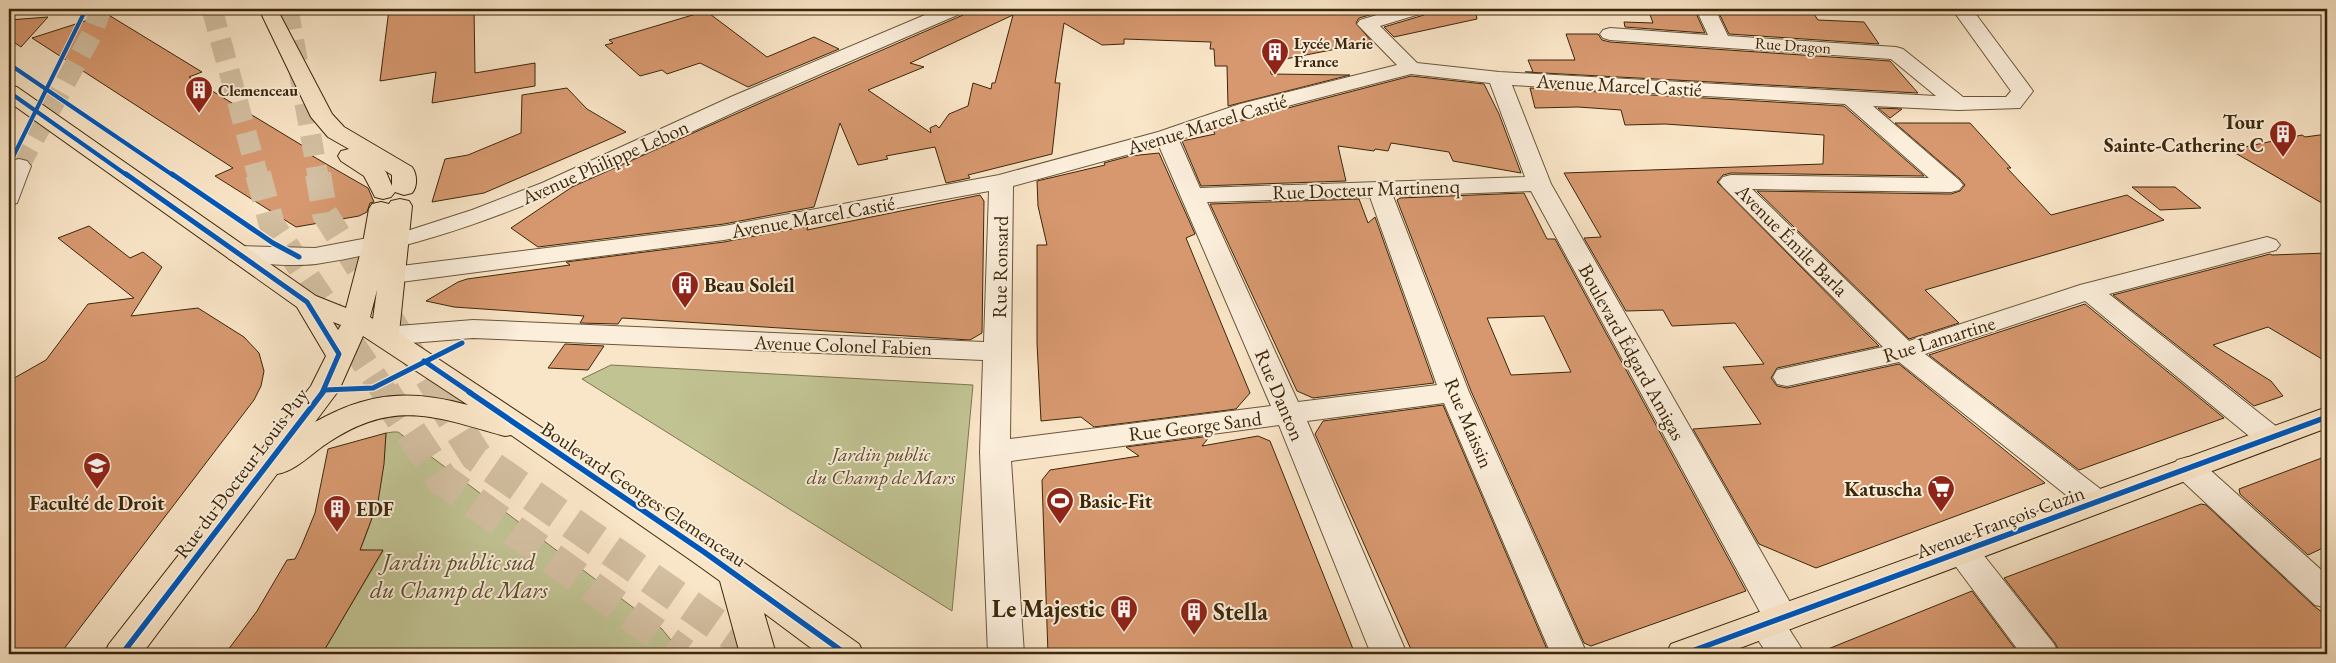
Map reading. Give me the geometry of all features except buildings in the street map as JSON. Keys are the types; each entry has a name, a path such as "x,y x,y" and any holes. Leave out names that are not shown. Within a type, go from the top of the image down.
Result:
{"main road":[{"path":"250,9 314,134 374,172 392,199"},
{"path":"268,9 322,117 336,132 404,172 392,199 386,241 393,275 385,336"},
{"path":"9,92 307,302 339,354"},
{"name":"Rue du Docteur Louis Puy","path":"122,654 324,390 339,354 356,321 386,241"},
{"name":"Boulevard Georges Clemenceau","path":"307,302 356,321 385,336 735,574 846,654"},
{"name":"Rue du Docteur Louis Puy","path":"256,481 294,451 327,429 355,415 380,407 408,404 425,406 528,432"},
{"name":"Avenue François Cuzin","path":"1684,654 2327,417"},
{"path":"735,574 758,654"}],"street":[{"name":"Avenue Philippe Lebon","path":"238,254 298,257 415,236 481,215 550,188 741,101 955,9"},
{"path":"1411,68 1367,24 1416,9"},
{"path":"1706,9 1720,40"},
{"name":"Avenue Marcel Castié","path":"393,275 724,233 1001,182 1166,138 1248,109 1411,68 1499,78 1958,104 2012,103 2022,91 1962,9"},
{"name":"Rue Dragon","path":"1610,34 1896,53 1958,104"},
{"name":"Boulevard Édgard Amigas","path":"1499,78 1539,184 1774,621 1787,654"},
{"name":"Avenue Émile Barla","path":"1851,98 1951,185 1731,182 1904,352 2096,502"},
{"name":"Rue Danton","path":"1166,138 1193,194 1289,414 1389,654"},
{"path":"9,198 19,166"},
{"name":"Rue Ronsard","path":"998,352 1001,182"},
{"name":"Rue Docteur Martinenq","path":"1193,194 1539,184"},
{"name":"Rue Maissin","path":"1379,189 1454,392 1569,654"},
{"name":"Rue Lamartine","path":"1787,377 1904,352 2089,291 2268,245"},
{"path":"2089,291 2272,438"},
{"name":"Avenue Colonel Fabien","path":"385,336 473,329 998,352"},
{"path":"998,352 995,452 1006,654"},
{"name":"Rue George Sand","path":"995,452 1454,392"},
{"path":"2188,468 2327,595"},
{"path":"1962,552 2042,654"}],"green space":[{"name":"Jardin public du Champ de Mars","path":"611,365 973,385 952,611 582,379"},
{"name":"Jardin public sud du Champ de Mars","path":"398,432 662,629 682,654 322,654 383,551 360,550 371,521 378,493 386,433"}],"tunnel":[{"path":"19,166 92,34 101,9"},
{"path":"212,9 258,176"},
{"path":"288,9 318,176"},
{"path":"258,174 272,225 385,393"},
{"path":"318,174 325,214 437,393"},
{"path":"384,392 442,479 684,654"},
{"path":"436,392 476,456 759,654"}],"cycle path":[{"path":"9,165 86,9"},
{"path":"9,64 273,243 299,257"},
{"path":"9,92 307,302 339,354 324,390 122,654"},
{"path":"324,390 373,388 462,343"},
{"path":"424,361 704,552 846,654"},
{"path":"1684,654 2327,417"}],"place":[{"name":"Lycée Marie France","path":"1275,76"},
{"name":"Clemenceau","path":"199,114"},
{"name":"Tour Sainte-Catherine C","path":"2283,158"},
{"name":"Beau Soleil","path":"685,309"},
{"name":"Faculté de Droit","path":"97,490"},
{"name":"Katuscha","path":"1941,513"},
{"name":"Basic-Fit","path":"1060,525"},
{"name":"EDF","path":"337,533"},
{"name":"Le Majestic","path":"1124,633"},
{"name":"Stella","path":"1194,636"}]}
